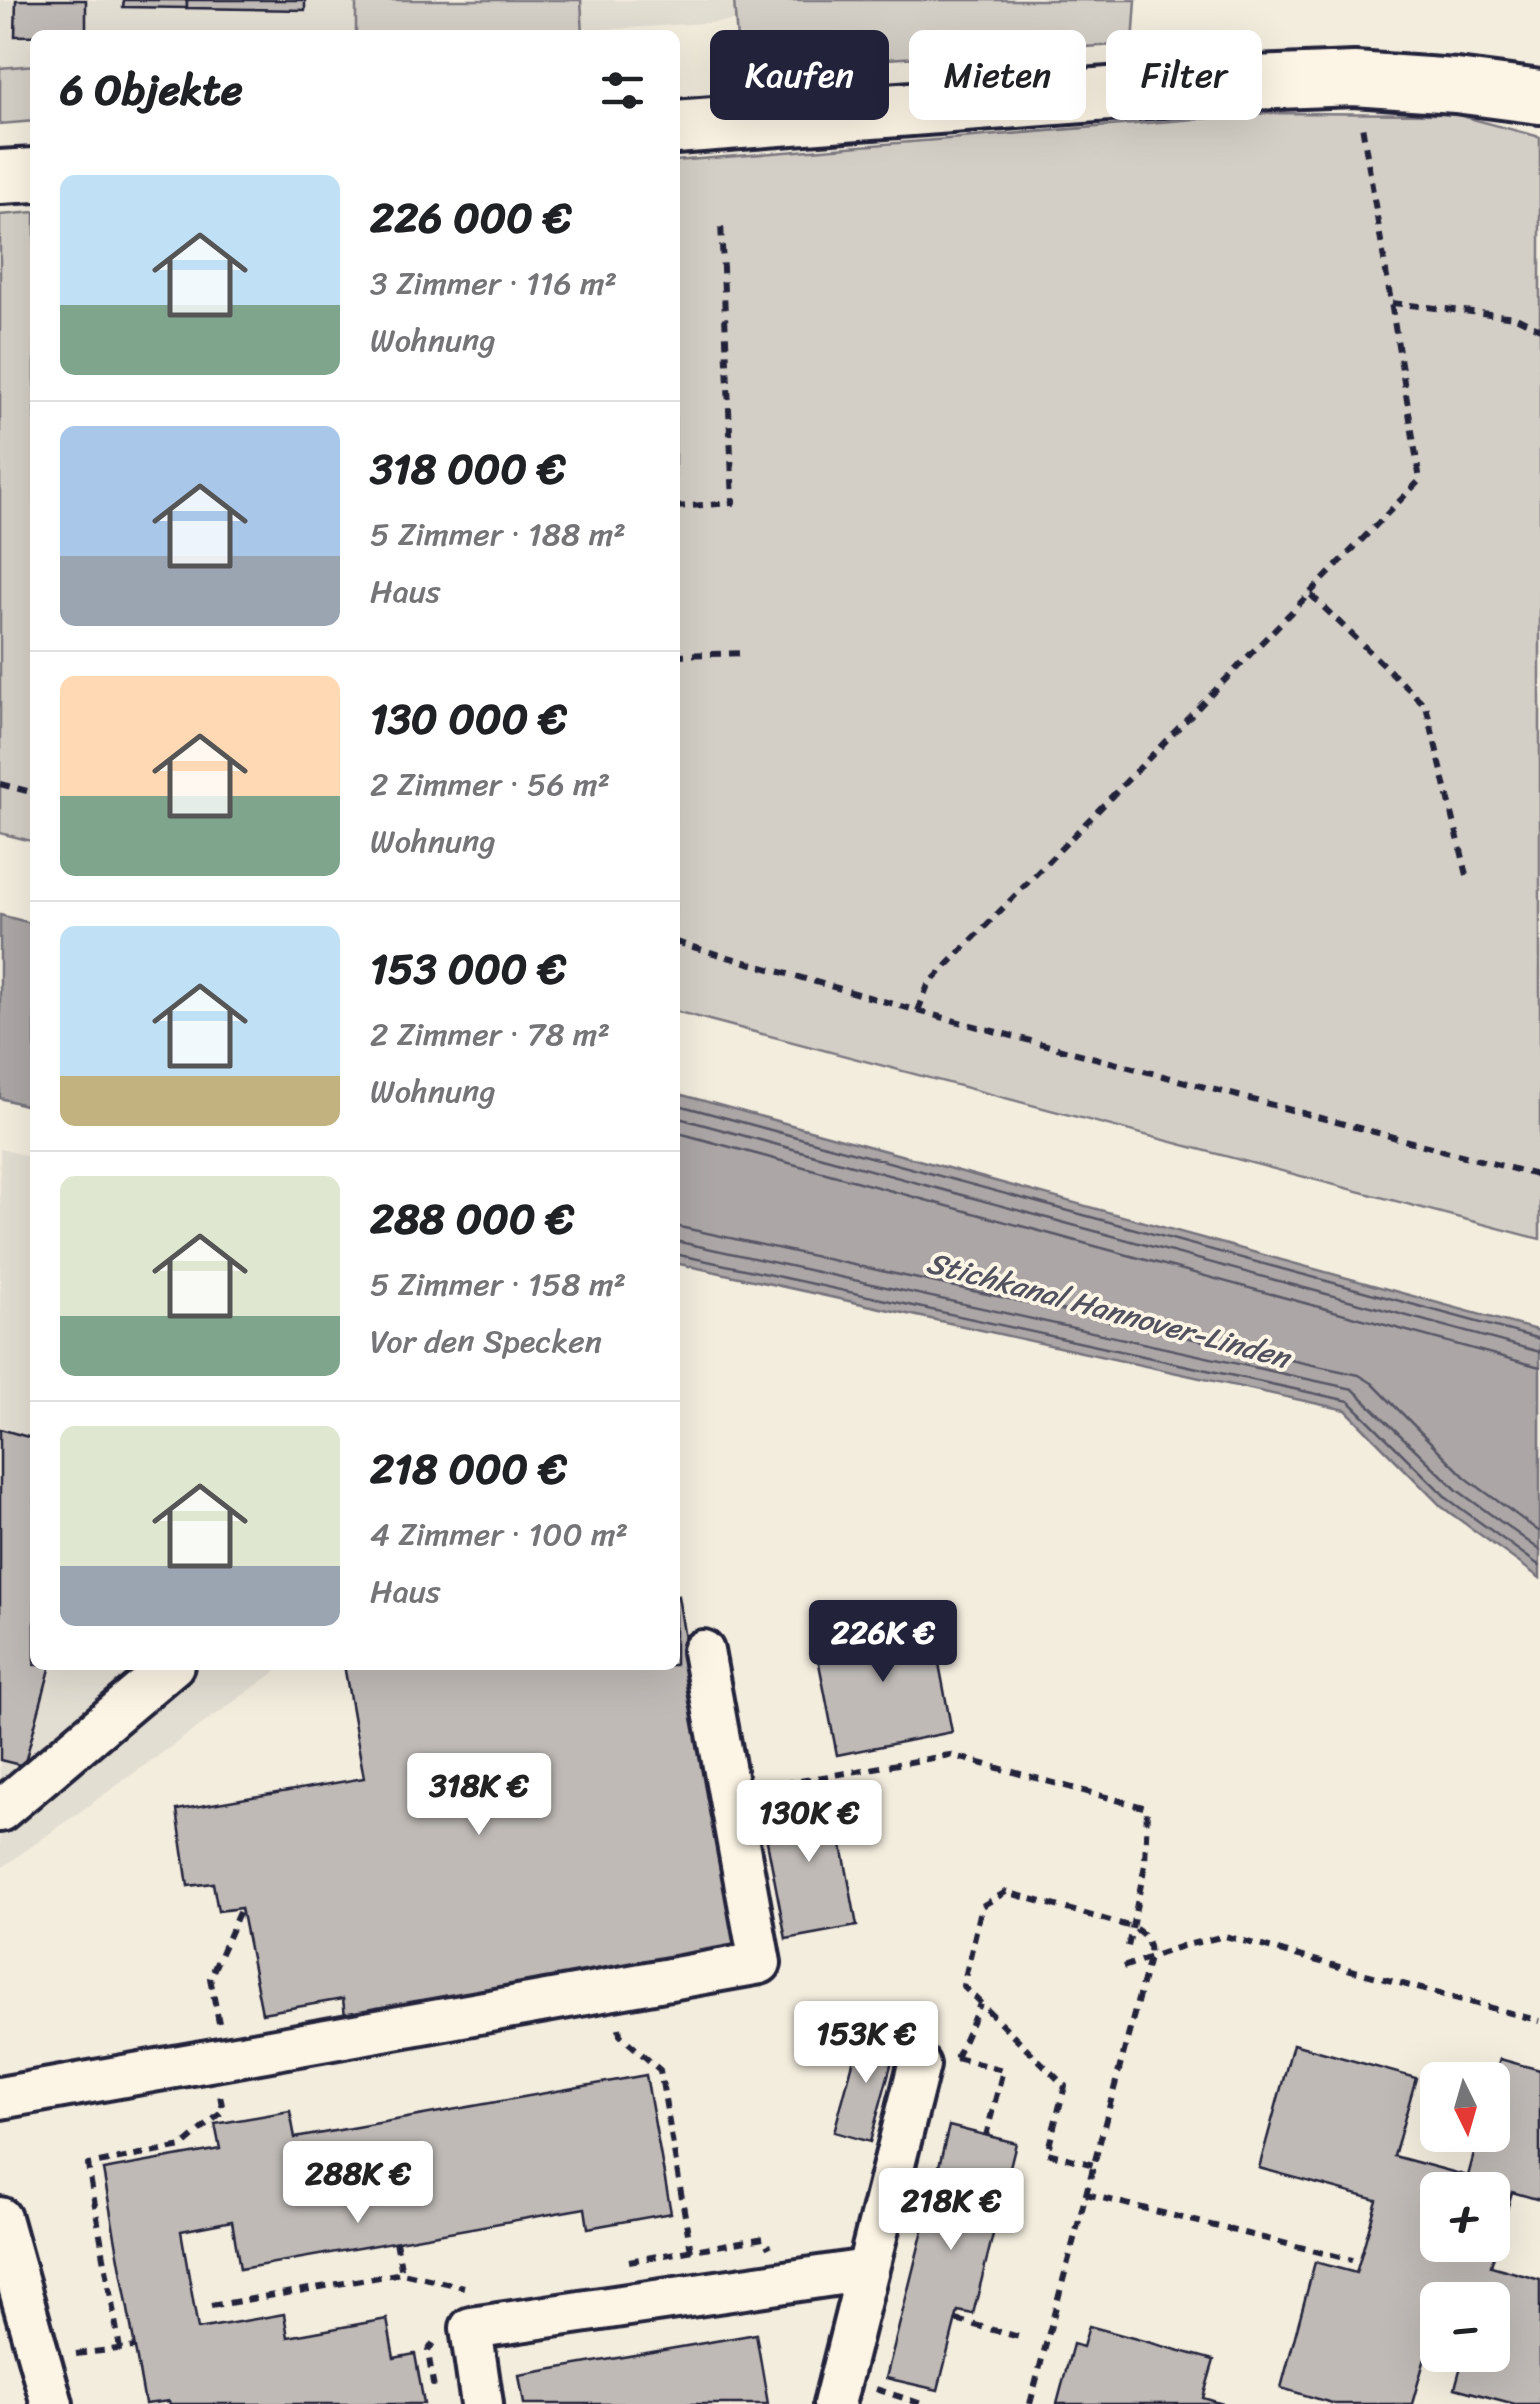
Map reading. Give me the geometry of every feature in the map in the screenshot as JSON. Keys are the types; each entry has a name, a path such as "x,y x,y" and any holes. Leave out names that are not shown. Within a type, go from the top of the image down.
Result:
{"main road":[{"path":"680,127 1254,83 1354,79 1540,97"},
{"path":"0,178 30,175"}],"street":[{"path":"0,2098 760,1963 703,1651"},
{"path":"0,1811 167,1670"},
{"path":"834,2404 867,2270 937,2062"},
{"path":"0,2218 24,2346 52,2404"},
{"path":"482,2404 471,2328 867,2270"}],"path":[{"path":"918,1011 928,985 1420,480 1354,79"},
{"path":"680,507 732,503 722,222"},
{"path":"1392,303 1516,317 1540,328"},
{"path":"1311,595 1426,706 1467,875"},
{"path":"680,656 744,653"},
{"path":"0,784 30,792"},
{"path":"680,943 918,1011 1540,1176"},
{"path":"729,1794 950,1755 1147,1808 1145,1864 1128,1947"},
{"path":"1030,2404 1149,1958 1150,1946 1141,1931 1132,1927 1006,1892 982,1906 962,1986 1064,2086 1047,2153 1094,2164"},
{"path":"120,2349 88,2165 182,2147 224,2110 219,2089 219,2020 210,1978 241,1908"},
{"path":"1123,1968 1226,1936 1540,2022"},
{"path":"611,1990 620,2035 660,2070 691,2250"},
{"path":"937,2062 1003,2070 986,2136"},
{"path":"1086,2194 1352,2260"},
{"path":"396,2241 402,2273"},
{"path":"211,2306 402,2273 470,2289"},
{"path":"956,2320 1023,2338"},
{"path":"24,2346 134,2348"}],"shaded area":[{"path":"0,0 356,0 356,30 30,30 30,65 0,68"},
{"path":"356,0 581,0 583,30 356,30"},
{"path":"581,0 734,0 735,21 583,30"},
{"path":"734,0 1136,0 1134,30 1106,30 1106,46 1086,47 1086,30 909,30 909,58 889,59 889,30 736,30"},
{"path":"30,65 30,121 0,124 0,68"},
{"path":"1270,113 1454,114 1540,137 1540,1239 680,1012 680,161 1183,120 1262,120 1262,114"},
{"path":"30,212 30,841 0,833 0,215"},
{"path":"0,1149 30,1157 30,1670 278,1670 0,1869"}],"water":[{"path":"0,915 30,923 30,1107 0,1098"},
{"name":"Stichkanal Hannover-Linden","path":"680,1094 1540,1331 1540,1578 1442,1507 1346,1410 680,1264"}],"building":[{"path":"16,0 86,0 86,30 30,30 30,36 15,36"},
{"path":"124,0 187,0 187,8 123,7"},
{"path":"187,0 305,0 305,10 187,8"},
{"path":"0,1429 30,1438 30,1670 50,1670 24,1766 0,1760"},
{"path":"680,1608 735,1946 345,2016 343,1999 262,2013 241,1908 218,1911 213,1883 188,1886 177,1810 364,1778 345,1670 680,1670"},
{"path":"930,1616 952,1732 837,1755 814,1638"},
{"path":"832,1791 857,1926 786,1939 760,1805"},
{"path":"862,2029 898,2039 870,2142 834,2132"},
{"path":"1293,2044 1416,2078 1394,2156 1453,2172 1420,2172 1420,2262 1492,2262 1491,2266 1540,2280 1540,2404 1515,2404 1455,2388 1459,2372 1510,2372 1510,2282 1420,2282 1421,2372 1412,2404 1335,2404 1281,2388 1315,2262 1356,2273 1377,2200 1259,2168"},
{"path":"1500,2059 1540,2070 1540,2200 1512,2192 1510,2199 1510,2172 1469,2172 1474,2152 1510,2152 1510,2062 1499,2062"},
{"path":"646,2075 671,2213 588,2228 585,2208 240,2269 232,2221 181,2231 198,2329 284,2314 288,2337 387,2319 394,2358 415,2354 424,2404 169,2401 145,2404 103,2170 220,2149 215,2124 290,2111 295,2138"},
{"path":"949,2126 1016,2143 973,2314 958,2311 938,2390 886,2378"},
{"path":"1089,2326 1214,2360 1203,2398 1223,2404 1057,2404 1073,2344 1083,2347"},
{"path":"756,2334 768,2404 524,2404 519,2375"}]}
